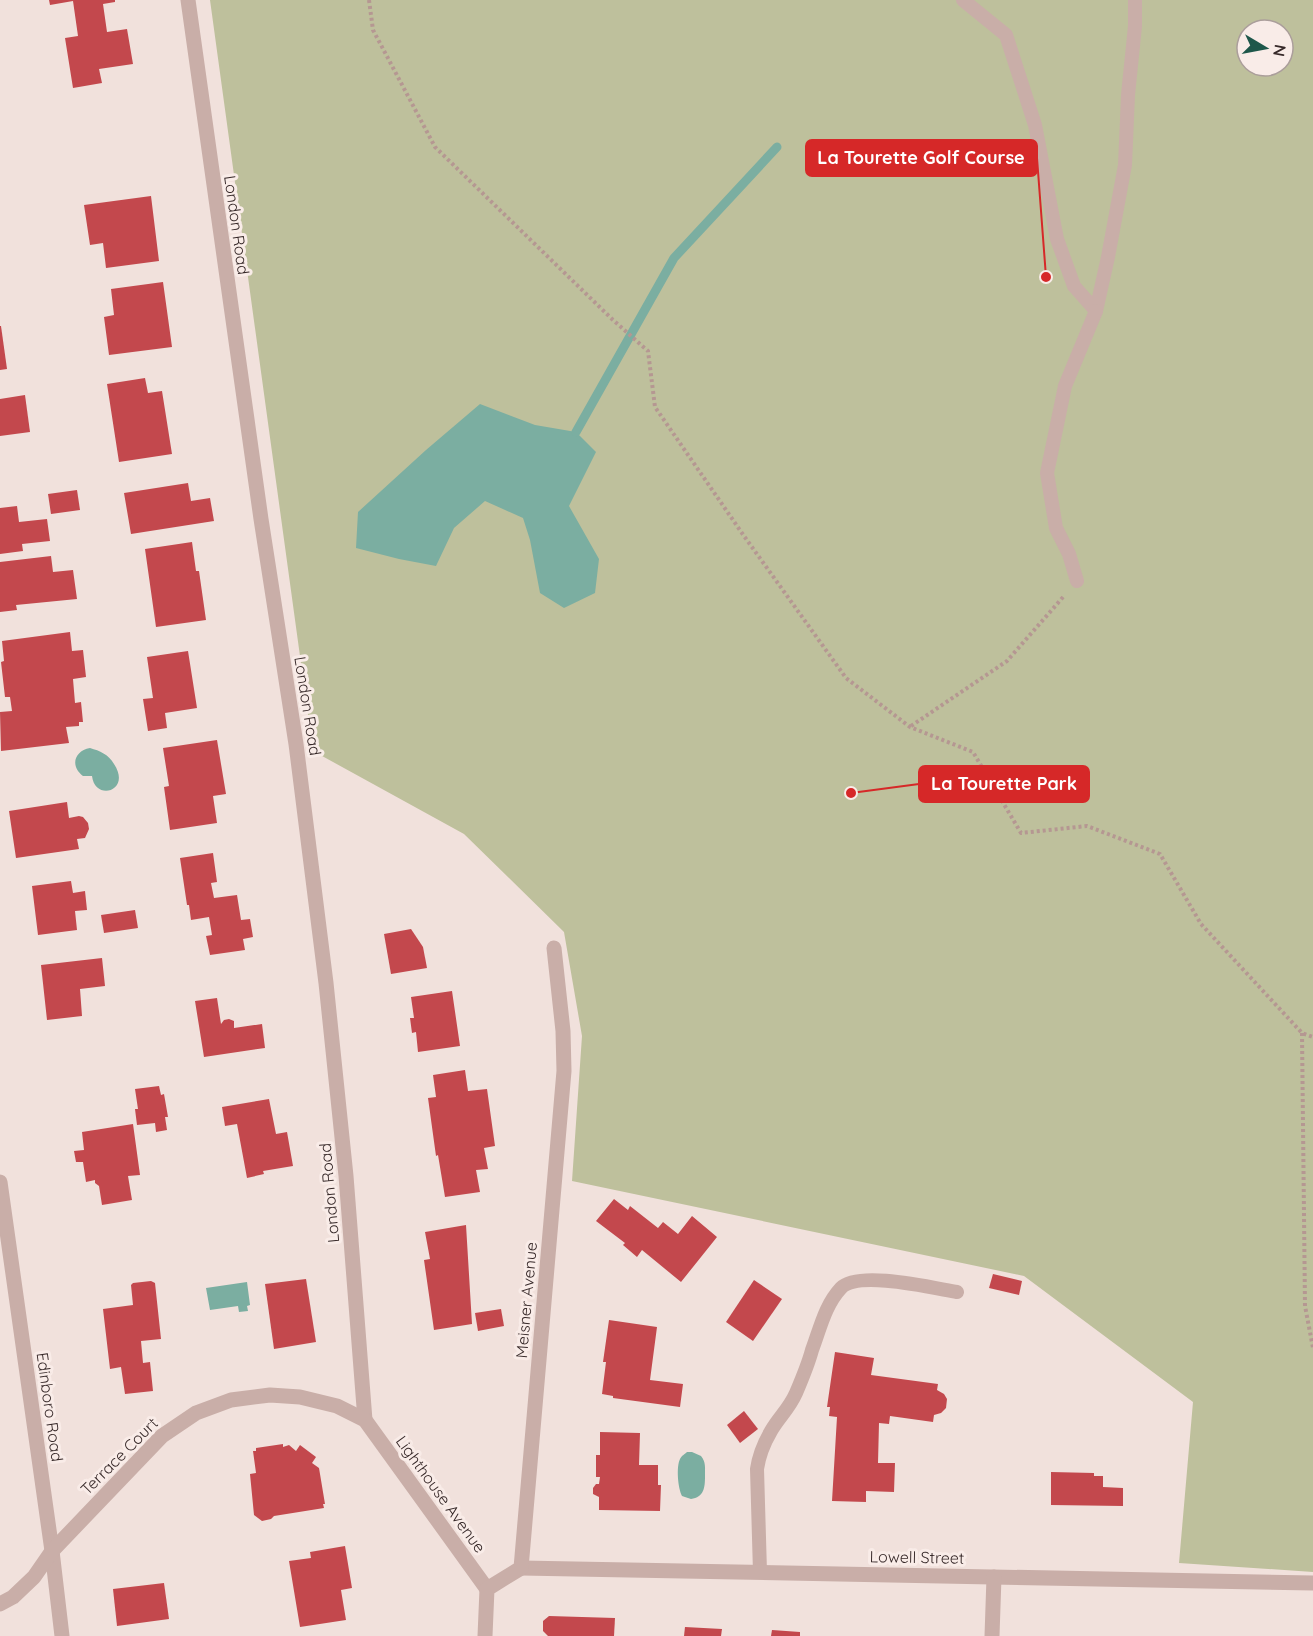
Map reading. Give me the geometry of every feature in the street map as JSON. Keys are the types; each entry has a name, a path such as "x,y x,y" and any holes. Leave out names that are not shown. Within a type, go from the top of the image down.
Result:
{"street":[{"name":"London Road","path":"188,0 255,484 296,744 326,983 346,1176 365,1420"},
{"name":"Meisner Avenue","path":"521,1568 564,1071 554,948"},
{"name":"Edinboro Road","path":"0,1182 62,1636"},
{"name":"Terrace Court","path":"0,1604 13,1597 34,1577 52,1551 162,1436 196,1413 231,1400 270,1395 300,1397 337,1406 365,1420"},
{"name":"Lighthouse Avenue","path":"365,1420 487,1589"},
{"name":"Lowell Street","path":"521,1568 1313,1583"},
{"path":"485,1636 487,1589 521,1568"},
{"path":"992,1636 994,1577"}],"lane":[{"path":"963,0 1006,36 1035,125 1057,239 1074,286 1096,311"},
{"path":"1077,581 1056,528 1047,473 1065,386 1096,311 1108,257 1125,165 1135,0"},
{"path":"760,1572 757,1469 759,1455 772,1429 794,1397 826,1309 842,1286 859,1281 898,1282 957,1292"}],"path":[{"path":"369,0 373,30 435,147 613,320 648,351 655,407 846,678 910,727 973,752 1021,833 1087,826 1160,854 1201,924 1302,1034 1313,1037"},
{"path":"910,727 1008,661 1077,581"},
{"path":"1302,1034 1305,1306 1313,1348"}],"green space":[{"path":"210,0 1313,0 1313,1572 1179,1563 1193,1402 1024,1276 572,1181 582,1036 564,932 464,834 313,751"}],"water":[{"path":"480,404 535,425 576,432 596,452 569,506 599,559 595,593 564,608 540,593 530,540 523,518 485,501 454,528 436,566 356,548 358,512"},
{"path":"90,748 104,753 114,764 119,781 111,790 99,789 92,776 83,776 76,768 77,756 80,752"},
{"path":"247,1282 250,1305 247,1306 248,1311 239,1312 238,1306 210,1310 206,1288"},
{"path":"687,1452 701,1456 705,1465 703,1491 699,1496 691,1499 682,1496 678,1478 680,1459"}],"building":[{"path":"49,0 115,0 115,2 103,4 107,32 127,29 133,64 99,69 102,83 73,88 65,38 78,36 73,1 50,5"},
{"path":"151,196 159,261 106,268 103,243 90,245 84,205"},
{"path":"163,282 172,347 109,355 104,317 114,315 111,289"},
{"path":"0,326 7,369 0,370"},
{"path":"145,378 148,393 162,391 172,454 119,462 107,384"},
{"path":"25,395 30,432 0,436 0,399"},
{"path":"188,483 191,501 210,498 214,521 131,534 124,493"},
{"path":"77,490 80,510 51,514 48,494"},
{"path":"17,506 19,522 47,519 50,541 22,544 23,551 0,554 0,508"},
{"path":"192,542 206,620 156,627 145,549"},
{"path":"51,556 53,572 73,570 77,599 16,605 17,610 0,612 0,562"},
{"path":"70,632 72,651 83,650 86,677 73,679 75,703 81,702 83,722 79,722 79,726 66,727 69,743 1,751 0,712 12,711 10,697 5,697 1,662 4,661 2,641"},
{"path":"188,651 197,708 165,713 167,728 148,731 143,699 153,698 147,657"},
{"path":"217,740 226,794 213,796 217,823 170,830 164,787 169,786 163,748"},
{"path":"67,802 69,818 83,817 88,823 89,829 85,838 77,839 79,849 16,858 9,811"},
{"path":"213,853 217,882 211,883 214,898 237,895 241,920 250,919 253,937 243,939 245,950 210,955 206,936 212,935 209,917 191,920 180,858"},
{"path":"71,881 73,893 85,891 87,910 75,911 77,930 38,935 32,886"},
{"path":"135,910 138,928 104,933 101,915"},
{"path":"411,929 423,947 427,968 391,974 384,934"},
{"path":"102,958 105,986 80,989 82,1016 47,1020 41,965"},
{"path":"452,991 460,1046 418,1052 416,1032 412,1033 410,1018 414,1018 411,997"},
{"path":"217,998 221,1024 224,1020 229,1019 234,1021 234,1028 262,1024 265,1048 204,1057 195,1001"},
{"path":"465,1070 468,1091 487,1089 495,1146 484,1148 488,1169 476,1170 480,1192 445,1197 438,1155 436,1156 428,1098 436,1097 433,1075"},
{"path":"159,1086 161,1095 164,1094 168,1117 165,1117 167,1130 156,1132 155,1123 137,1125 135,1109 138,1109 135,1089"},
{"path":"269,1099 276,1134 287,1132 293,1166 263,1171 264,1174 247,1178 237,1124 225,1126 222,1107"},
{"path":"133,1124 140,1175 128,1176 132,1200 102,1205 99,1186 95,1180 86,1182 83,1162 76,1162 74,1151 84,1150 82,1132"},
{"path":"614,1199 628,1210 630,1206 658,1228 663,1222 678,1234 692,1216 717,1237 681,1282 642,1250 637,1257 623,1245 625,1243 596,1221"},
{"path":"466,1225 472,1324 434,1330 424,1260 430,1259 425,1232"},
{"path":"993,1274 1022,1281 1019,1295 989,1288"},
{"path":"306,1279 316,1342 274,1349 265,1284"},
{"path":"754,1280 782,1299 753,1341 726,1322"},
{"path":"151,1281 155,1283 161,1339 141,1341 143,1363 150,1362 153,1391 125,1394 121,1367 110,1369 103,1309 133,1305 131,1285"},
{"path":"501,1309 504,1326 478,1331 475,1313"},
{"path":"609,1320 657,1327 650,1380 683,1384 680,1407 613,1398 613,1396 602,1394 606,1362 603,1362"},
{"path":"835,1352 874,1358 871,1375 938,1384 937,1390 947,1399 946,1408 934,1415 933,1422 890,1416 889,1424 879,1423 878,1463 895,1463 894,1492 866,1491 866,1502 832,1501 837,1417 829,1416 830,1407 827,1407"},
{"path":"744,1411 758,1429 740,1443 727,1425"},
{"path":"600,1432 640,1433 639,1465 658,1465 658,1485 661,1485 660,1511 599,1510 599,1497 593,1494 593,1488 599,1484 600,1477 596,1477 596,1455 600,1455"},
{"path":"283,1444 283,1447 289,1445 296,1451 300,1445 316,1457 312,1463 319,1468 324,1508 274,1516 262,1521 254,1515 250,1474 256,1473 253,1451 256,1451 256,1448"},
{"path":"1051,1472 1094,1473 1094,1476 1103,1476 1103,1487 1123,1488 1123,1506 1051,1505"},
{"path":"345,1546 352,1588 341,1590 346,1620 300,1627 289,1561 311,1558 310,1552"},
{"path":"164,1583 169,1619 117,1626 113,1589"},
{"path":"549,1616 615,1618 614,1636 548,1636 543,1631 543,1621"},
{"path":"685,1627 722,1629 721,1636 684,1636"},
{"path":"772,1630 800,1632 800,1636 771,1636"}],"waterway":[{"path":"576,432 674,258 777,147"}],"place":[{"name":"La Tourette Golf Course","path":"1046,277"},
{"name":"La Tourette Park","path":"851,793"}]}
